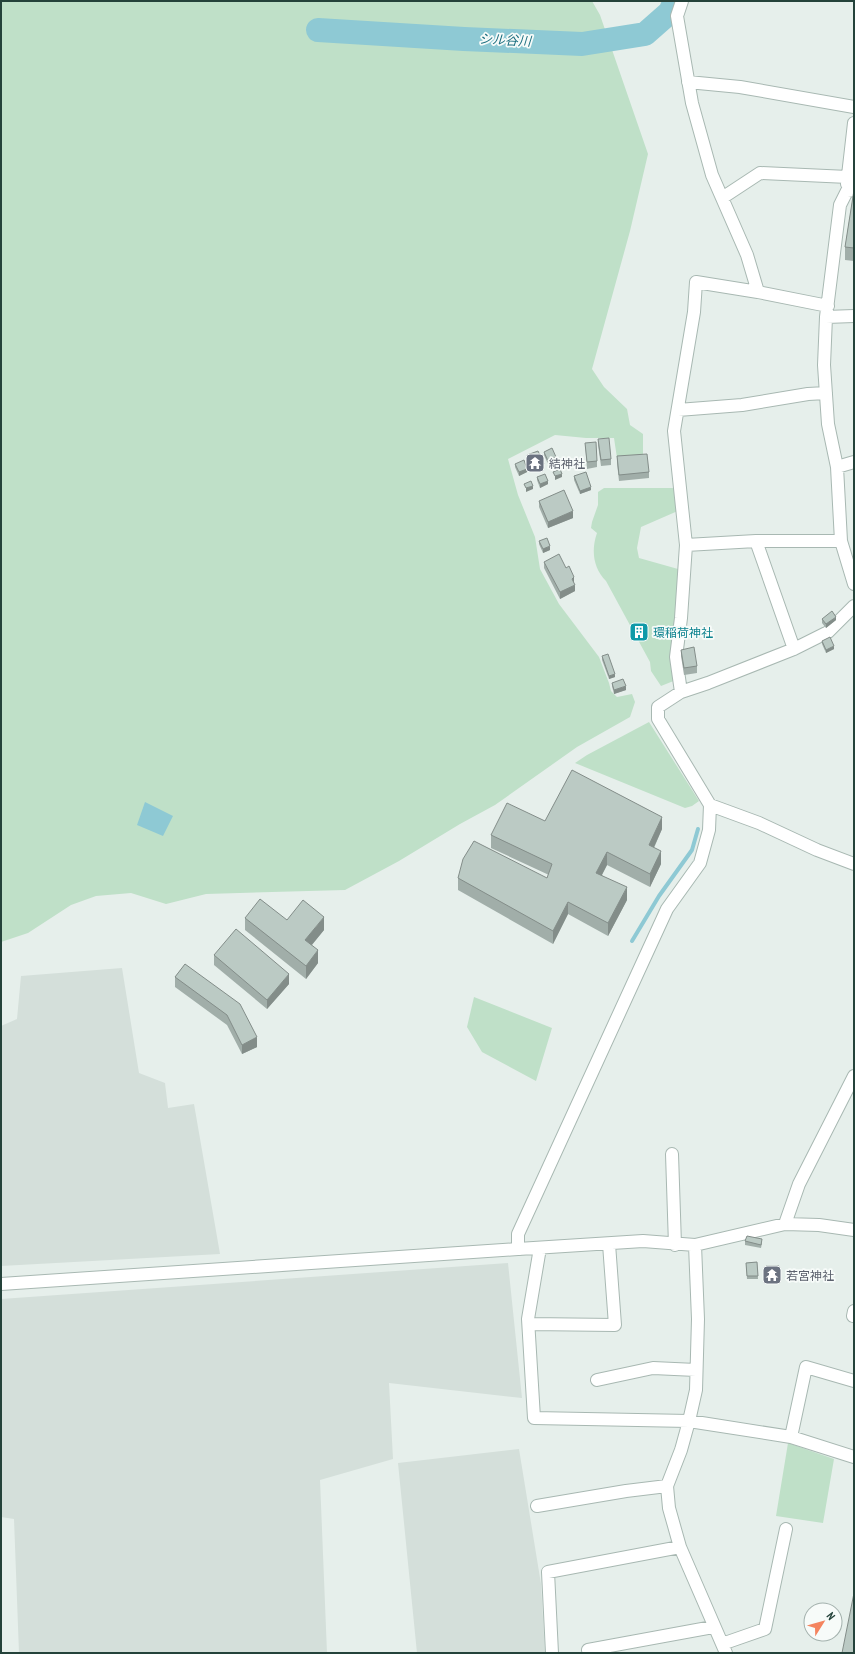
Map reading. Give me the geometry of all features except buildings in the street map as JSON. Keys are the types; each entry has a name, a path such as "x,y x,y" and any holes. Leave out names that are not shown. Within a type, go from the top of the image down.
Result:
{"street":[{"path":"682,1 677,16 692,104 712,175 747,255 758,292"},
{"path":"688,82 740,87 854,107"},
{"path":"854,123 848,177 850,190 840,205 827,311 824,365 828,424 837,467 841,541 854,584"},
{"path":"722,198 760,173 848,177"},
{"path":"681,692 676,657 681,618 686,545 674,431 694,312 696,282 758,292 827,311 854,316"},
{"path":"678,410 742,405 808,394 826,393"},
{"path":"837,467 854,462"},
{"path":"686,545 756,541 841,541"},
{"path":"756,541 794,649"},
{"path":"518,1249 518,1234 667,909 700,864 708,830 710,805 658,719 658,707 681,692 794,649 828,632 854,606"},
{"path":"710,805 759,823 817,850 854,864"},
{"path":"784,1224 799,1184 854,1076"},
{"path":"672,1154 675,1245"},
{"path":"1,1284 643,1241 675,1245 695,1245 784,1224 819,1225 854,1230"},
{"path":"529,1324 615,1325 609,1244"},
{"path":"695,1245 698,1319 696,1390 681,1450 667,1486 668,1508 680,1547 713,1627 724,1649 765,1629 786,1529"},
{"path":"540,1248 529,1324 534,1418 689,1421 791,1437 854,1457"},
{"path":"791,1437 806,1367 854,1381"},
{"path":"597,1380 653,1368 696,1370"},
{"path":"537,1506 626,1491 667,1486"},
{"path":"552,1653 548,1572 680,1547"},
{"path":"589,1653 588,1650 713,1627"}],"shaded area":[{"path":"122,968 139,1073 165,1083 168,1108 194,1104 220,1254 1,1266 1,1026 17,1019 21,976"},
{"path":"508,1263 522,1398 389,1383 393,1459 320,1480 327,1653 19,1653 14,1519 1,1517 1,1299"},
{"path":"519,1449 541,1584 545,1653 417,1653 398,1463"}],"green space":[{"path":"1,1 592,1 600,15 648,154 630,231 592,369 604,387 627,409 630,425 643,434 643,455 617,458 614,438 586,438 555,435 508,459 518,495 535,537 540,569 559,604 599,657 611,691 617,697 632,694 635,702 630,717 577,747 495,805 460,824 399,861 345,890 206,894 166,904 131,893 96,896 71,905 28,933 1,942"},
{"path":"604,488 676,488 680,510 641,527 637,548 639,558 678,569 676,680 661,686 651,671 650,662 596,565 594,558 594,546 597,533 591,528 598,505 598,492"},
{"path":"649,722 699,801 692,806 685,808 575,763"},
{"path":"474,997 552,1028 536,1081 482,1052 467,1027"},
{"path":"788,1443 834,1459 823,1523 776,1516"}],"water":[{"path":"145,802 173,816 163,836 137,825"}],"waterway":[{"name":"シル谷川","path":"318,30 464,39 582,44 645,34 670,12 675,1"},
{"path":"632,941 659,896 692,850 698,829"}],"place":[{"name":"結神社","path":"535,463"},
{"name":"環稲荷神社","path":"639,632"},
{"name":"若宮神社","path":"772,1275"}]}
